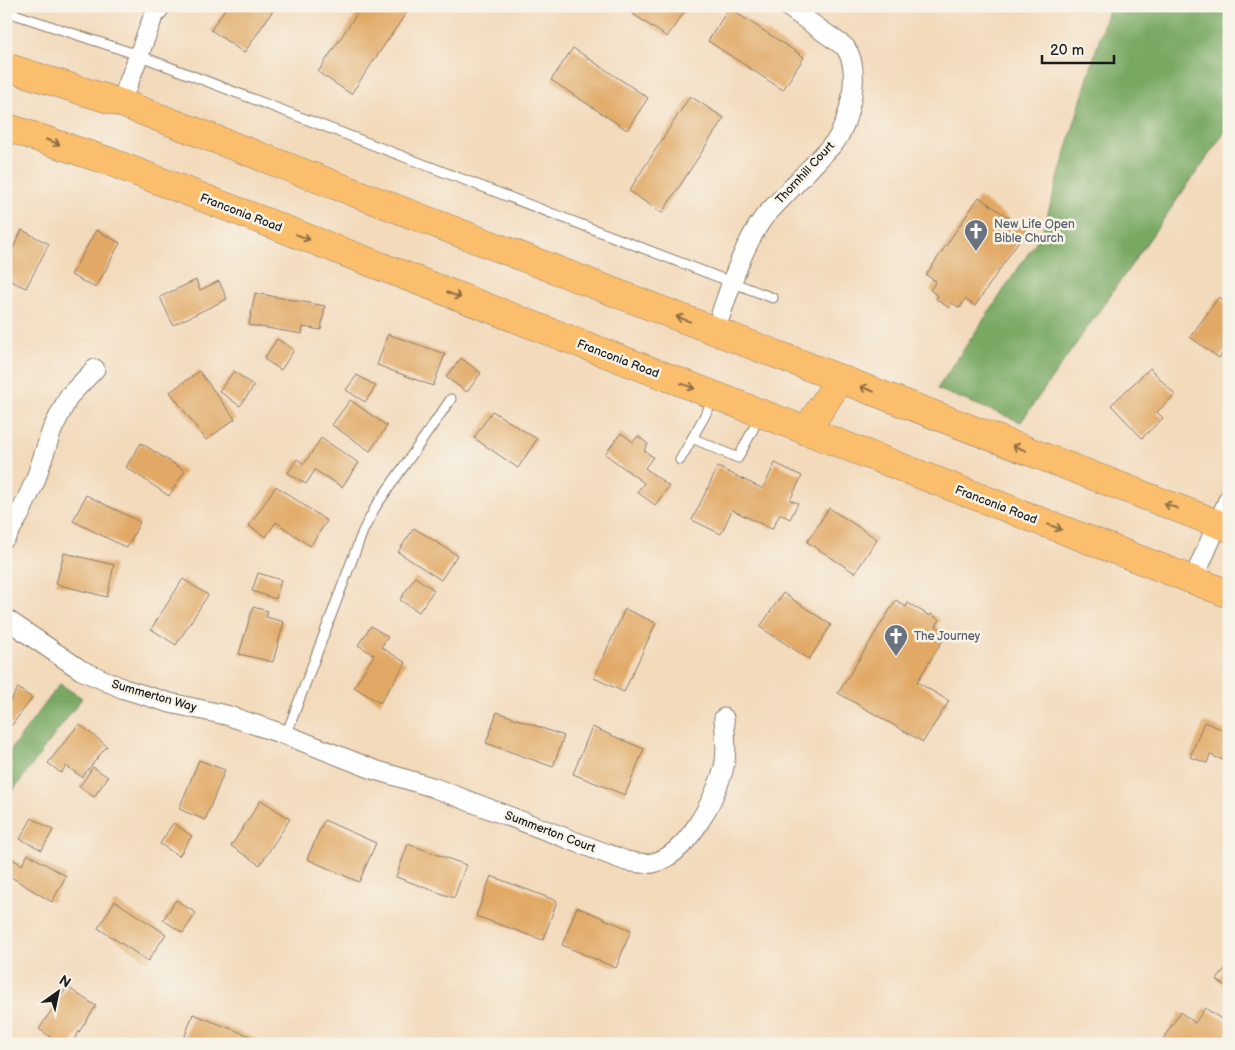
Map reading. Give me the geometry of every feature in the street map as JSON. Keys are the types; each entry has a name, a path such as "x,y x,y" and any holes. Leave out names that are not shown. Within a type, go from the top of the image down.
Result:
{"main road":[{"path":"6,67 121,103 1223,526"},
{"name":"Franconia Road","path":"6,127 108,161 1229,594"},
{"path":"806,431 840,379"}],"street":[{"path":"121,103 153,17 161,6"},
{"name":"Thornhill Court","path":"715,331 733,282 756,229 764,216 835,142 842,132 848,114 853,64 850,54 845,47 788,6"},
{"path":"6,537 32,490 52,430 69,396 95,369"},
{"path":"1193,580 1223,526 1229,498"},
{"name":"Summerton Way","path":"6,619 81,670 118,687 170,703 226,715 286,735"},
{"name":"Summerton Court","path":"286,735 375,770 432,786 626,861 652,863 669,856 687,842 700,820 723,771 726,751 724,718"}],"lane":[{"path":"11,13 138,55 773,298"},
{"path":"680,460 716,396"},
{"path":"286,735 363,531 376,506 451,399"},
{"path":"692,438 738,458 761,414"}],"green space":[{"path":"1109,6 1229,6 1229,126 1021,422 937,389 1042,233"},
{"path":"60,684 82,698 6,800 6,756"}],"building":[{"path":"227,6 276,6 244,53 211,30"},
{"path":"362,6 411,6 351,94 318,72"},
{"path":"638,6 688,6 667,37 633,14"},
{"path":"729,8 804,57 783,90 708,41"},
{"path":"573,48 648,98 627,130 551,80"},
{"path":"690,96 724,118 662,213 629,191"},
{"name":"New Life Open Bible Church","path":"979,197 1026,230 975,306 965,299 960,308 952,303 949,308 936,299 938,296 930,290 936,281 926,275"},
{"path":"22,230 49,244 26,288 6,279 6,262"},
{"path":"96,230 120,243 96,288 71,275"},
{"path":"196,280 200,290 219,281 227,299 173,325 160,297"},
{"path":"255,293 325,306 321,330 303,327 302,334 249,325"},
{"path":"1219,297 1229,303 1229,346 1219,358 1190,337"},
{"path":"388,334 445,354 433,386 377,365"},
{"path":"277,339 294,350 281,370 264,359"},
{"path":"461,358 481,373 467,392 446,377"},
{"path":"1150,368 1175,395 1157,412 1163,418 1142,438 1111,405"},
{"path":"199,371 235,419 206,440 170,392"},
{"path":"234,371 254,386 240,406 219,391"},
{"path":"357,375 376,386 365,402 346,390"},
{"path":"350,400 387,426 370,451 332,425"},
{"path":"492,411 537,439 518,468 474,438"},
{"path":"621,433 633,442 638,436 648,444 644,450 653,457 645,468 669,486 655,505 637,492 644,483 605,454"},
{"path":"321,438 359,463 342,487 315,470 306,484 288,473 297,459 304,464"},
{"path":"141,443 185,471 169,496 126,467"},
{"path":"775,463 802,476 790,500 798,503 790,519 780,514 772,529 732,510 721,534 692,520 718,467 763,489"},
{"path":"276,486 327,521 310,546 276,522 266,537 249,526"},
{"path":"86,495 140,522 127,548 73,521"},
{"path":"829,508 877,539 855,573 807,542"},
{"path":"414,528 457,555 441,580 398,552"},
{"path":"64,553 114,565 107,597 56,584"},
{"path":"258,573 281,580 276,599 252,591"},
{"path":"415,577 434,590 419,612 400,600"},
{"path":"183,579 208,595 176,645 151,629"},
{"path":"783,593 831,625 809,659 760,627"},
{"name":"The Journey","path":"896,600 906,607 908,603 930,616 931,614 940,620 936,626 947,633 917,682 949,701 923,742 838,693"},
{"path":"253,607 268,611 266,617 284,622 273,662 239,654"},
{"path":"625,609 656,623 624,692 594,678"},
{"path":"371,626 388,637 381,647 406,663 380,703 354,687 374,655 358,645"},
{"path":"18,688 32,698 12,725 8,722 6,724 6,701 9,703"},
{"path":"497,712 564,736 553,767 486,743"},
{"path":"1204,722 1229,732 1229,745 1223,760 1210,755 1207,763 1190,757"},
{"path":"79,724 107,746 82,777 66,766 61,773 48,763"},
{"path":"592,727 644,749 625,795 573,774"},
{"path":"199,760 225,770 205,820 179,809"},
{"path":"93,767 108,777 94,797 79,787"},
{"path":"261,800 290,819 260,865 231,846"},
{"path":"32,818 53,830 42,850 20,839"},
{"path":"324,820 376,843 359,882 307,859"},
{"path":"173,823 192,836 179,856 160,844"},
{"path":"408,844 466,865 454,898 396,877"},
{"path":"28,854 66,876 52,902 6,874 6,855 22,865"},
{"path":"491,876 557,901 543,940 476,916"},
{"path":"176,900 196,913 183,933 163,920"},
{"path":"115,901 166,934 148,961 98,928"},
{"path":"577,907 631,930 616,968 562,945"},
{"path":"1229,963 1229,988 1217,980"},
{"path":"67,987 96,1006 71,1044 61,1044 39,1029"},
{"path":"1205,1008 1229,1024 1229,1032 1221,1044 1160,1044 1180,1012 1195,1023"},
{"path":"193,1014 255,1038 253,1044 182,1044"}],"place":[{"name":"New Life Open Bible Church","path":"976,252"},
{"name":"The Journey","path":"896,657"}]}
